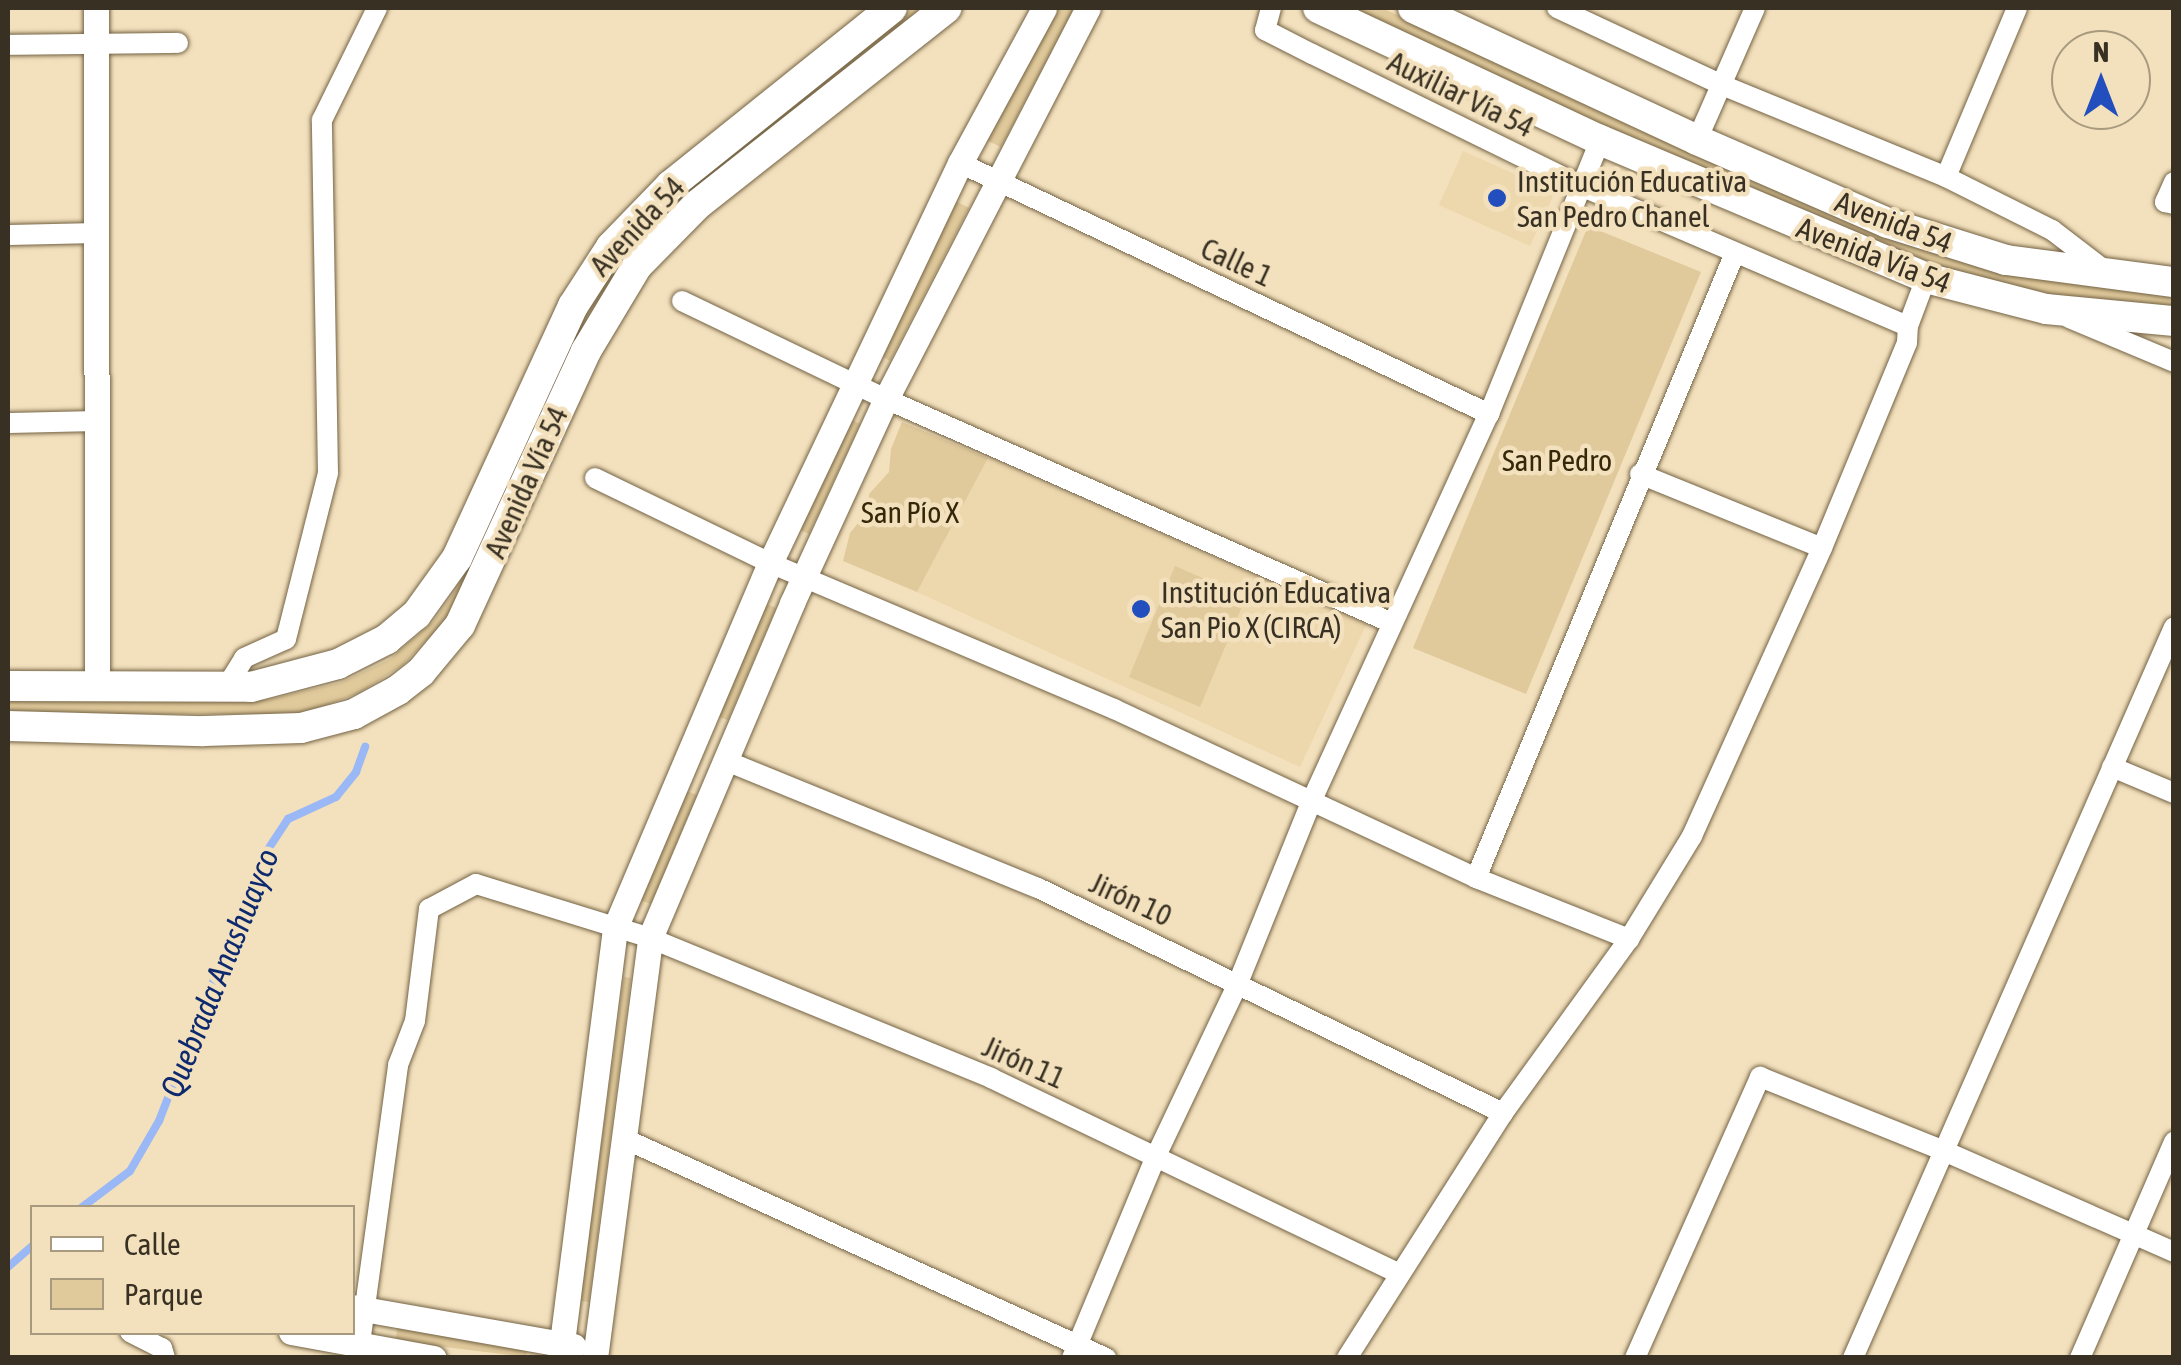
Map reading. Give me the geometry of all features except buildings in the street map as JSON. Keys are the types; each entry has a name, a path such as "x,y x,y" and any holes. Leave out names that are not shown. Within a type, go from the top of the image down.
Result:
{"main road":[{"name":"Avenida 54","path":"8,686 226,689 278,683 338,664 387,639 416,615 457,558 573,306 611,247 671,185 892,8"},
{"name":"Avenida Vía 54","path":"8,726 204,731 301,728 354,714 398,690 421,672 460,625 586,352 637,266 697,205 946,8"},
{"name":"Avenida Vía 54","path":"1318,8 1600,140 1926,278 2046,309 2174,321"},
{"name":"Avenida 54","path":"1412,8 1888,223 1954,246 2042,268 2174,282"}],"street":[{"path":"96,8 97,688"},
{"path":"226,689 244,658 286,638 328,473 322,120 377,8"},
{"path":"561,1350 616,928 770,562 960,163 1044,8"},
{"path":"359,1351 357,1308 601,1355 650,938 724,760 886,398 1088,8"},
{"name":"Auxiliar Vía 54","path":"1271,8 1264,30 1582,187 1908,326"},
{"path":"1556,8 1722,85 1946,178 2052,230 2113,276"},
{"path":"1697,140 1756,8"},
{"path":"1946,178 2018,8"},
{"path":"8,45 178,43"},
{"path":"1075,1351 1156,1156 1238,983 1311,802 1489,414 1600,140"},
{"name":"Calle 1","path":"960,163 1489,414"},
{"path":"2174,182 2165,202 2174,204"},
{"path":"8,235 98,233"},
{"path":"1476,878 1640,474 1734,255"},
{"path":"1347,1358 1503,1113 1629,939 1692,836 1822,548 1907,343 1908,326 1926,278"},
{"path":"682,302 886,398 1392,623"},
{"path":"2046,309 2174,362"},
{"path":"8,423 98,421"},
{"path":"1640,474 1822,548"},
{"path":"595,478 770,562 1114,709 1476,878 1629,939"},
{"path":"1853,1358 2174,627"},
{"path":"691,745 724,760"},
{"name":"Jirón 10","path":"724,760 1038,888 1503,1113"},
{"path":"2112,767 2174,793"},
{"name":"Jirón 11","path":"357,1308 398,1064 415,1021 428,908 476,884 650,938 991,1078 1398,1273"},
{"path":"1636,1358 1760,1078 1944,1150 2174,1252"},
{"path":"625,1139 1075,1351 1106,1358"},
{"path":"2080,1358 2174,1142"},
{"path":"136,1335 162,1348 165,1358"},
{"path":"302,1335 359,1351 434,1358"}],"shaded area":[{"name":"Institución Educativa San Pedro Chanel","path":"1463,151 1555,192 1530,246 1439,205"},
{"name":"Institución Educativa San Pio X (CIRCA)","path":"988,458 1366,625 1300,767 917,592"}],"green space":[{"path":"913,8 922,8 682,198 624,260 585,318 468,579 445,621 403,665 359,693 302,714 8,714 8,698 267,700 342,682 390,659 433,622 465,577 581,315 620,258 678,194"},
{"path":"1057,8 1074,8 1001,147 986,140"},
{"path":"1353,8 1382,8 1730,167 2173,293 2173,308 2054,297 1942,269 1719,180"},
{"path":"954,200 969,208 890,361 880,355"},
{"name":"San Pedro","path":"1588,226 1701,272 1526,694 1413,648"},
{"path":"850,419 860,424 809,534 798,529"},
{"name":"San Pío X","path":"902,422 988,458 917,592 843,561 850,533 868,511 869,494 889,472 891,449"},
{"path":"1175,566 1246,597 1200,707 1129,677"},
{"path":"764,603 776,608 728,720 715,716"},
{"path":"684,790 697,795 651,904 637,899"},
{"path":"624,977 631,978 589,1302 580,1301"},
{"path":"397,1327 528,1347 526,1357 396,1341"}],"waterway":[{"name":"Quebrada Anashuayco","path":"85,1205 130,1171 159,1121 259,863 288,819 336,797 356,772 365,747"},
{"name":"Quebrada Anashuayco","path":"8,1267 30,1248"}],"place":[{"name":"Institución Educativa San Pedro Chanel","path":"1497,198"},
{"name":"Institución Educativa San Pio X (CIRCA)","path":"1141,609"}]}
